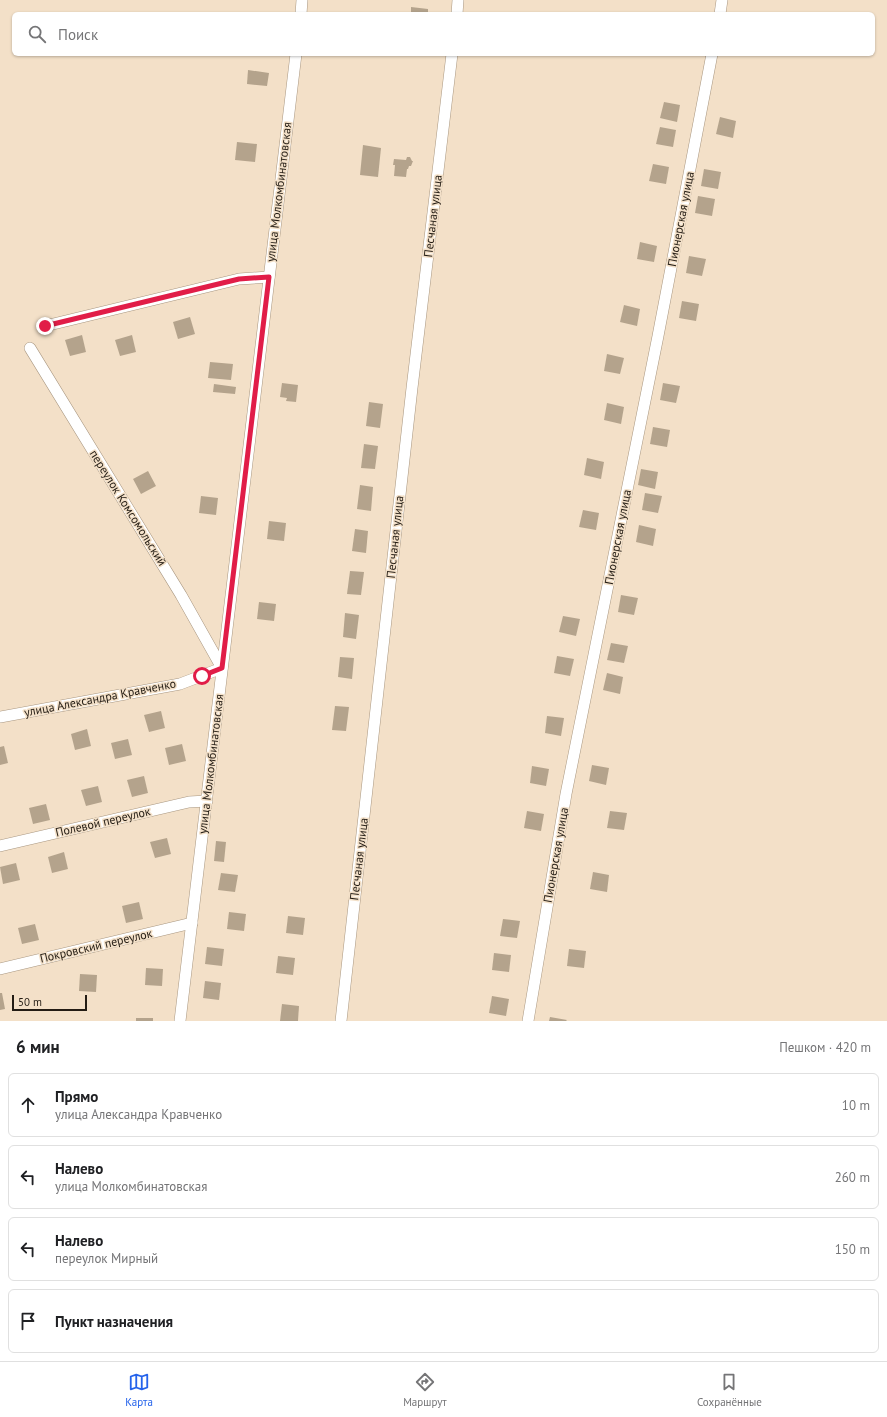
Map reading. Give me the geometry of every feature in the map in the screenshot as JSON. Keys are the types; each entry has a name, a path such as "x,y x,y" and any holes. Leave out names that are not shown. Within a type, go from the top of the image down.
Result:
{"street":[{"path":"301,12 302,0"},
{"path":"457,12 458,0"},
{"path":"720,12 722,0"},
{"name":"улица Молкомбинатовская","path":"180,1021 296,56"},
{"name":"Песчаная улица","path":"341,1021 412,388 452,56"},
{"name":"Пионерская улица","path":"528,1021 566,794 657,344 712,56"},
{"path":"45,326 239,279 269,277"},
{"name":"переулок Комсомольский","path":"30,348 181,594 222,668"},
{"name":"улица Александра Кравченко","path":"0,717 180,684 222,668"},
{"name":"Полевой переулок","path":"0,846 189,802 207,801"},
{"name":"Покровский переулок","path":"0,969 192,922"}],"building":[{"path":"411,7 428,9 428,12 411,12"},
{"path":"248,70 269,73 267,86 247,84"},
{"path":"664,102 680,105 677,122 660,118"},
{"path":"720,117 736,121 733,138 716,134"},
{"path":"660,127 676,130 673,147 656,144"},
{"path":"237,142 257,144 255,162 235,160"},
{"path":"363,145 381,148 378,177 360,175"},
{"path":"407,157 410,157 413,161 411,166 407,169 406,177 394,176 394,159 406,160"},
{"path":"653,164 669,167 666,184 649,181"},
{"path":"704,169 721,172 718,189 701,186"},
{"path":"698,196 715,199 712,216 695,213"},
{"path":"640,242 657,246 654,262 637,259"},
{"path":"689,256 706,259 702,276 686,273"},
{"path":"682,301 699,304 696,321 679,318"},
{"path":"624,305 640,309 637,326 620,322"},
{"path":"190,317 195,334 178,339 173,322"},
{"path":"82,335 86,352 70,356 65,340"},
{"path":"132,335 136,352 120,356 115,340"},
{"path":"607,354 624,358 620,374 604,371"},
{"path":"210,362 233,364 231,380 208,378"},
{"path":"282,383 298,385 296,402 286,401 287,398 280,397"},
{"path":"663,383 680,386 676,403 660,400"},
{"path":"214,384 236,387 235,394 213,392"},
{"path":"369,402 383,404 380,428 366,426"},
{"path":"607,403 624,407 621,424 604,420"},
{"path":"653,427 670,430 667,447 650,444"},
{"path":"364,444 378,446 375,469 361,468"},
{"path":"587,458 604,462 601,479 584,475"},
{"path":"641,469 658,472 655,489 638,485"},
{"path":"148,471 156,486 141,494 133,479"},
{"path":"360,485 373,487 371,511 357,509"},
{"path":"645,493 662,496 658,513 642,510"},
{"path":"201,496 218,498 216,515 199,513"},
{"path":"583,510 599,513 596,530 579,527"},
{"path":"269,521 286,523 284,541 267,539"},
{"path":"639,525 656,529 653,546 636,542"},
{"path":"355,529 368,531 366,553 352,551"},
{"path":"350,571 364,572 361,595 347,594"},
{"path":"621,595 638,598 634,615 618,612"},
{"path":"259,602 276,604 274,621 257,619"},
{"path":"345,613 359,615 356,639 343,637"},
{"path":"563,616 580,619 576,636 559,632"},
{"path":"611,643 628,646 624,663 607,660"},
{"path":"557,656 574,659 570,676 554,673"},
{"path":"340,657 354,658 352,679 338,677"},
{"path":"607,673 623,677 620,694 603,690"},
{"path":"335,706 349,707 346,731 332,730"},
{"path":"161,711 165,728 149,732 144,715"},
{"path":"547,716 564,718 561,736 545,733"},
{"path":"87,729 91,746 75,750 71,734"},
{"path":"128,739 132,755 115,759 111,743"},
{"path":"182,744 186,761 169,765 165,748"},
{"path":"4,746 8,763 0,765 0,747"},
{"path":"592,765 609,768 606,785 589,781"},
{"path":"532,766 549,769 546,786 530,783"},
{"path":"144,776 148,793 132,797 127,780"},
{"path":"98,786 102,802 86,806 81,790"},
{"path":"46,804 50,820 33,824 29,808"},
{"path":"527,811 544,814 541,831 524,828"},
{"path":"610,811 627,813 624,830 607,828"},
{"path":"167,838 171,854 155,858 150,842"},
{"path":"216,841 226,842 224,862 214,861"},
{"path":"64,852 68,869 52,873 48,857"},
{"path":"16,863 20,880 3,884 0,867"},
{"path":"593,872 609,875 607,892 590,889"},
{"path":"221,873 238,875 235,892 218,890"},
{"path":"139,902 143,919 126,923 122,906"},
{"path":"229,912 246,914 244,931 227,929"},
{"path":"288,916 305,918 303,935 286,933"},
{"path":"503,919 520,921 517,938 500,936"},
{"path":"35,924 39,940 22,944 18,928"},
{"path":"207,947 224,949 222,966 205,964"},
{"path":"569,949 586,951 584,968 567,966"},
{"path":"494,953 511,955 509,972 492,970"},
{"path":"278,956 295,958 293,975 276,973"},
{"path":"146,968 163,969 162,986 145,985"},
{"path":"80,974 97,975 96,992 79,991"},
{"path":"205,981 221,983 219,1000 203,998"},
{"path":"0,993 2,993 5,1009 0,1010"},
{"path":"492,996 509,999 506,1016 489,1013"},
{"path":"282,1004 299,1006 298,1021 280,1021"},
{"path":"550,1017 567,1020 549,1021"},
{"path":"136,1018 153,1018 153,1021 136,1021"}],"route":[{"path":"45,326 239,279 269,277 222,668 202,676"}]}
